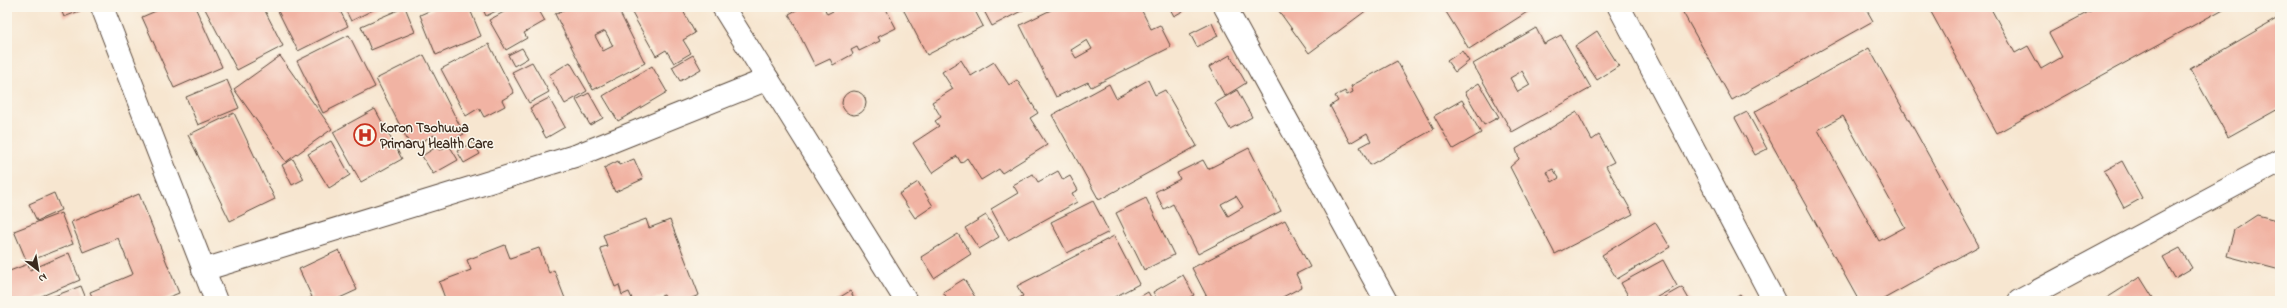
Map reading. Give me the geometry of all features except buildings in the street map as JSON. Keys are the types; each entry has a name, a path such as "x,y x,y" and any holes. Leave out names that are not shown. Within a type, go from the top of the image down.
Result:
{"street":[{"path":"102,7 216,301"},
{"path":"723,7 906,301"},
{"path":"1225,7 1386,301"},
{"path":"1619,7 1774,301"},
{"path":"203,270 578,155 768,79"},
{"path":"2019,301 2280,161"}],"place":[{"name":"Koron Tsohuwa Primary Health Care","path":"365,135"}]}
